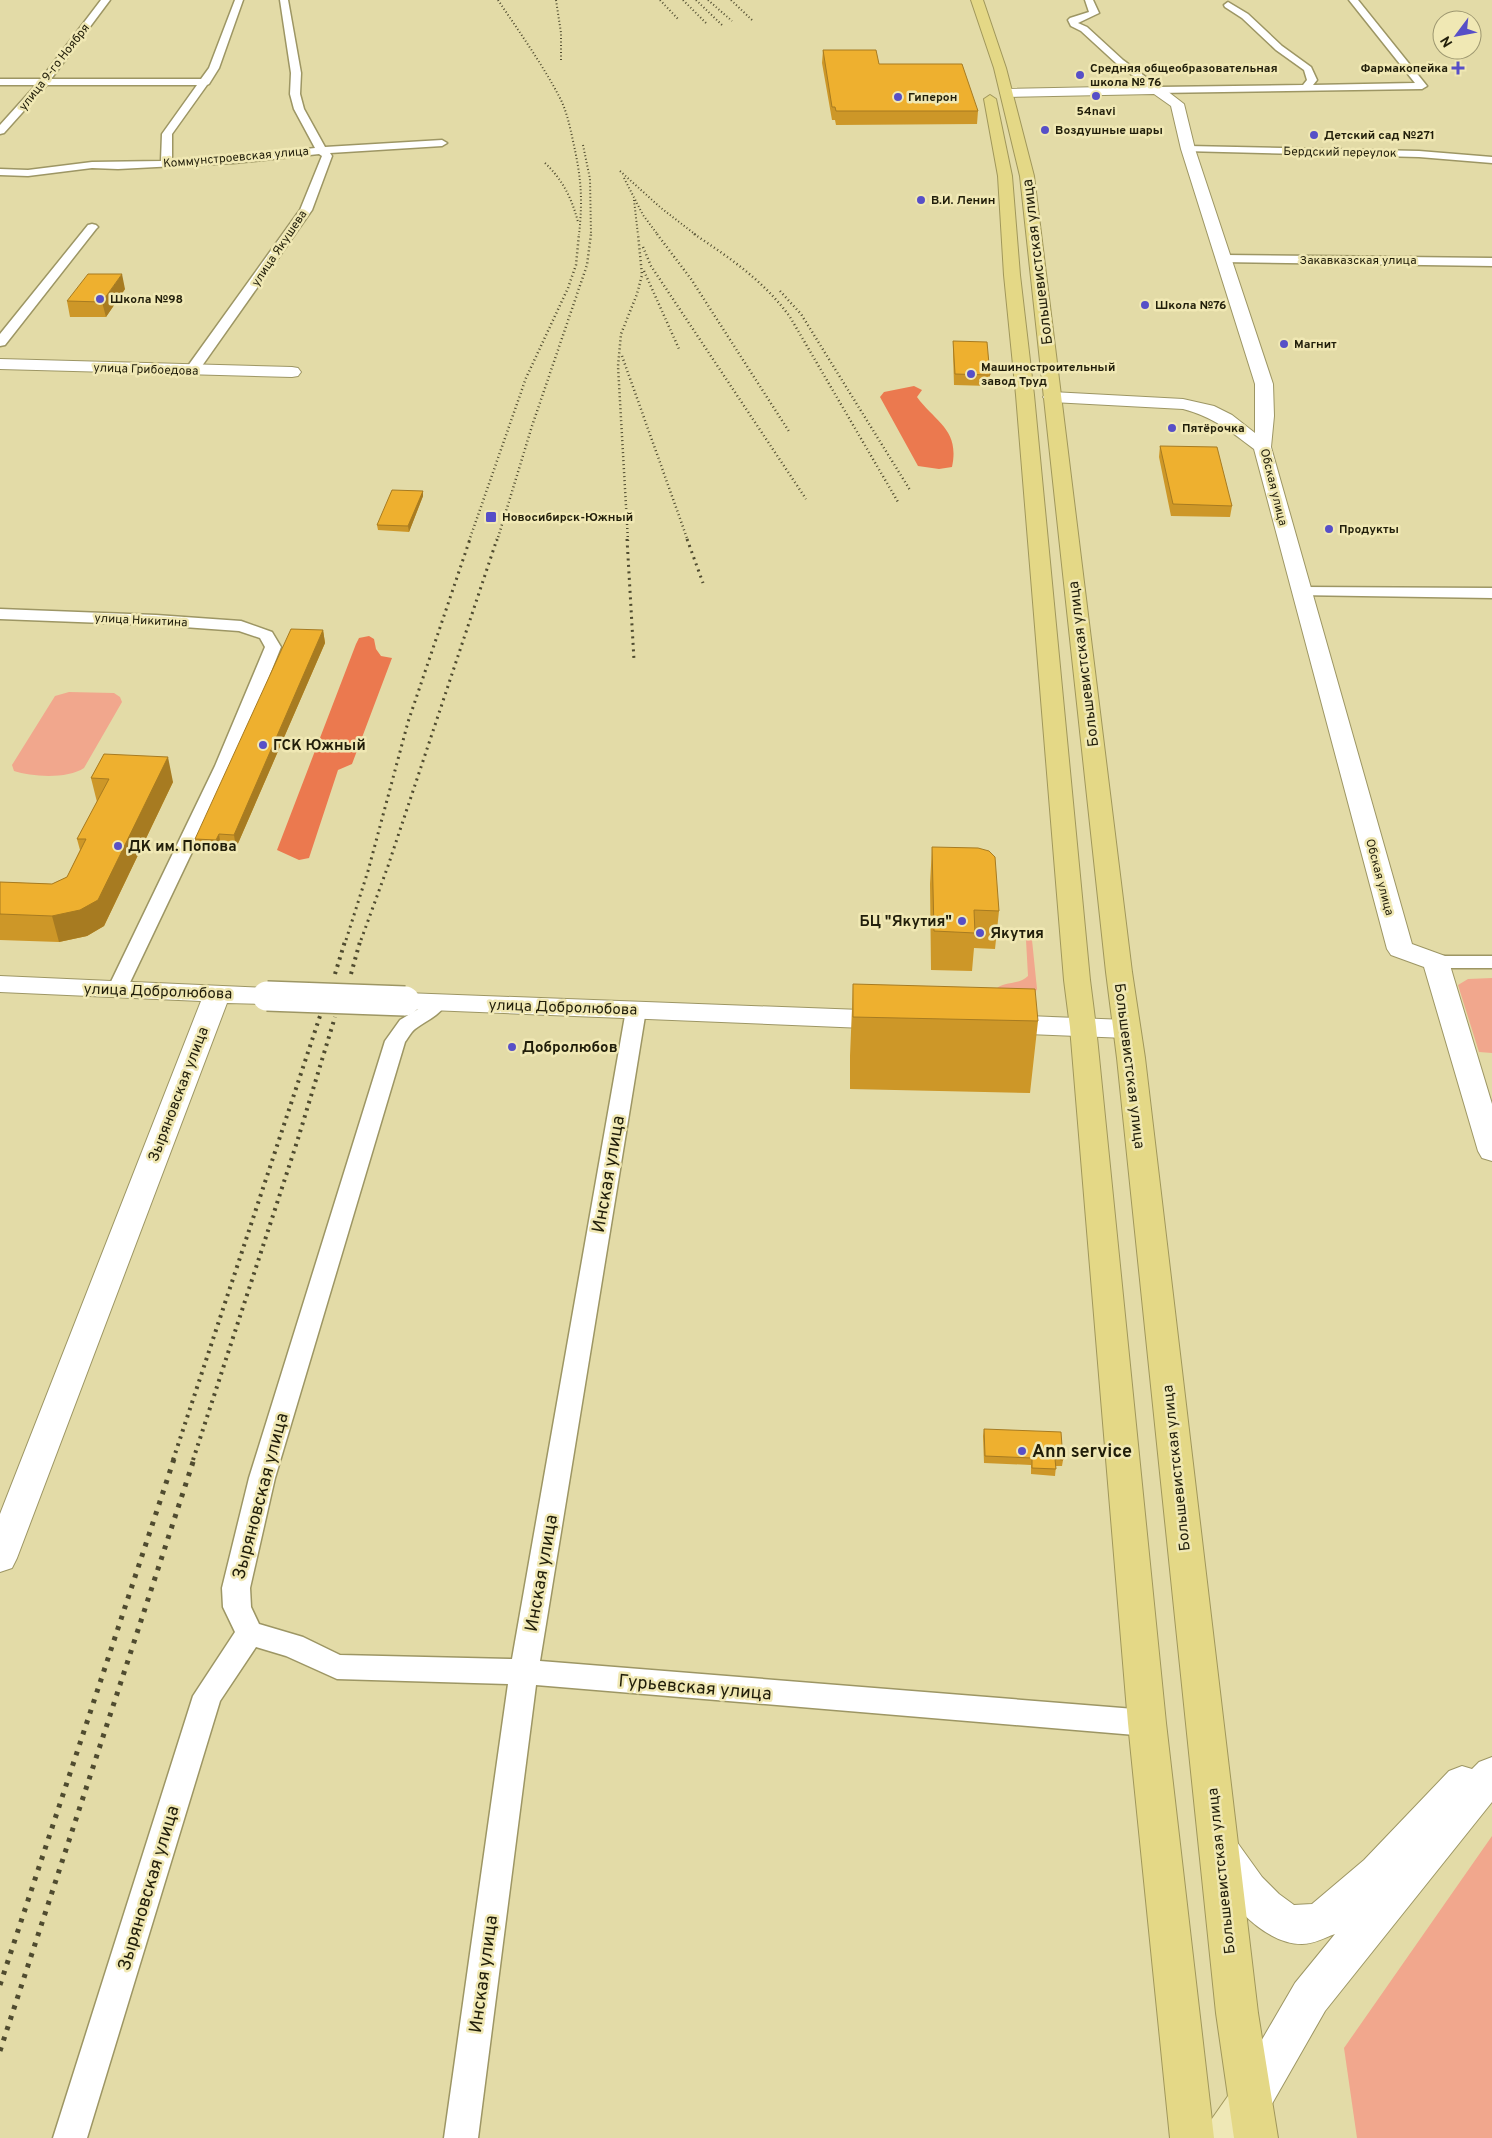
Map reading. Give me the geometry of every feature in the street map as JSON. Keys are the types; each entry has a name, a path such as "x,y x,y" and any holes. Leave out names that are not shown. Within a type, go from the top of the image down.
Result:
{"highway":[{"name":"Большевистская улица","path":"977,0 1000,68 1027,176 1126,1029 1131,1058 1237,2013 1253,2120"},
{"name":"Большевистская улица","path":"986,85 1005,176 1012,275 1076,980 1083,1027 1147,1723 1192,2138"}],"main road":[{"path":"1224,2138 1253,2120"}],"street":[{"name":"улица 9-го Ноября","path":"0,131 44,82 106,0"},
{"path":"166,164 167,134 206,82 214,68 239,0"},
{"path":"284,0 296,73 295,94 300,112 318,146 324,151"},
{"name":"Обская улица","path":"1089,0 1094,13 1073,20 1074,24 1084,29 1120,62 1177,104 1188,149 1264,384 1266,411 1265,435 1262,448 1400,949 1436,962"},
{"path":"1006,93 1307,86 1422,86 1353,0"},
{"path":"1228,5 1245,16 1279,48 1308,69 1312,80 1307,86"},
{"path":"0,82 206,82"},
{"name":"Коммунстроевская улица","path":"0,172 28,173 92,165 166,164 234,160 324,151 442,143"},
{"name":"Бердский переулок","path":"1188,149 1419,154 1492,160"},
{"name":"улица Якушева","path":"192,370 306,210 327,156 324,151"},
{"path":"0,342 92,227"},
{"name":"Закавказская улица","path":"1224,259 1492,262"},
{"name":"улица Грибоедова","path":"0,364 292,372"},
{"path":"1052,397 1191,406 1208,410 1226,419 1262,448"},
{"path":"1302,592 1492,593"},
{"path":"1475,593 1492,603"},
{"name":"улица Никитина","path":"0,614 241,626 266,634 273,647 224,766 117,990"},
{"path":"1492,962 1436,962 1492,1151"},
{"name":"улица Добролюбова","path":"0,984 912,1021"},
{"name":"Зыряновская улица","path":"0,1558 217,994"},
{"name":"Зыряновская улица","path":"70,2138 207,1696 250,1633 237,1606 236,1588 262,1478 395,1041 407,1025 427,1013 437,1003"},
{"name":"Инская улица","path":"461,2138 524,1672 636,1010"},
{"path":"981,1023 1126,1029"},
{"name":"Гурьевская улица","path":"250,1633 293,1646 337,1667 524,1672 1147,1723"},
{"path":"1219,1849 1249,1891 1270,1912 1284,1922 1300,1926 1317,1922 1333,1913 1372,1881 1465,1781 1492,1758"},
{"path":"1253,2120 1310,1997 1492,1774"}],"shaded area":[{"path":"914,386 922,390 917,397 949,435 954,454 952,467 939,469 918,466 880,397 884,392"},
{"path":"369,636 374,639 376,649 381,656 392,658 352,764 338,770 309,858 299,860 277,850 356,644 359,638"},
{"path":"69,692 114,693 120,697 122,702 84,768 69,774 50,776 30,775 14,771 12,765 55,696"},
{"path":"1026,940 1032,940 1037,989 1035,993 1031,996 994,991 1002,985 1020,981 1028,976"},
{"path":"1492,978 1492,1053 1479,1052 1458,985 1468,979"},
{"path":"1492,1836 1492,2138 1357,2138 1344,2048"}],"building":[{"name":"Гиперон","path":"823,50 876,50 879,64 962,64 978,111 836,111 835,107 832,107"},
{"path":"88,274 122,274 102,302 67,301"},
{"path":"953,341 987,342 990,375 955,374"},
{"path":"1160,446 1217,447 1232,506 1173,504"},
{"path":"392,490 423,491 408,526 377,525"},
{"name":"ГСК Южный","path":"291,629 323,630 234,835 219,834 216,840 195,839"},
{"path":"104,754 168,757 98,900 80,910 52,916 0,914 0,882 52,884 67,877 86,839 77,839 109,779 91,778"},
{"path":"932,847 978,848 989,851 995,857 999,911 974,910 975,933 934,931"},
{"path":"853,984 1035,989 1038,1021 853,1017"},
{"name":"Ann service","path":"984,1429 1061,1432 1063,1460 1055,1459 1056,1469 1032,1468 1032,1458 985,1456"}],"railway":[{"path":"498,0 547,74 565,110 576,154 579,177 581,198 579,235"},
{"path":"556,0 561,33 561,62"},
{"path":"660,0 678,19"},
{"path":"683,0 706,23"},
{"path":"696,0 722,25"},
{"path":"708,0 732,21"},
{"path":"731,0 752,20"},
{"path":"583,145 590,179 591,234"},
{"path":"545,163 566,190 578,222"},
{"path":"620,171 661,208 696,235"},
{"path":"624,178 643,215 658,235"},
{"path":"634,200 638,235"},
{"path":"469,541 526,378 568,288 576,265 579,234"},
{"path":"497,541 532,426 587,265 591,234"},
{"path":"628,541 618,366 621,334 637,294 642,275 638,234"},
{"path":"657,234 691,279 790,433"},
{"path":"694,234 758,281 790,317 898,502"},
{"path":"643,247 651,266 806,499"},
{"path":"644,271 679,349"},
{"path":"780,291 801,314 910,490"},
{"path":"622,356 688,541"},
{"path":"346,940 368,871 408,722 470,539"},
{"path":"361,940 388,866 497,539"},
{"path":"627,539 634,660"},
{"path":"687,539 703,583"},
{"path":"335,974 346,938"},
{"path":"351,974 361,938"},
{"path":"173,1460 320,1016"},
{"path":"193,1460 297,1142 335,1017"},
{"path":"0,1985 174,1459"},
{"path":"0,2051 194,1459"}],"place":[{"name":"Фармакопейка","path":"1458,68"},
{"name":"Средняя общеобразовательная школа № 76","path":"1080,75"},
{"name":"54navi","path":"1096,96"},
{"name":"Гиперон","path":"898,97"},
{"name":"Воздушные шары","path":"1045,130"},
{"name":"Детский сад №271","path":"1314,135"},
{"name":"В.И. Ленин","path":"921,200"},
{"name":"Школа №98","path":"100,299"},
{"name":"Школа №76","path":"1145,305"},
{"name":"Магнит","path":"1284,344"},
{"name":"Машиностроительный завод Труд","path":"971,374"},
{"name":"Пятёрочка","path":"1172,428"},
{"name":"Новосибирск-Южный","path":"491,517"},
{"name":"Продукты","path":"1329,529"},
{"name":"ГСК Южный","path":"263,745"},
{"name":"ДК им. Попова","path":"118,846"},
{"name":"БЦ \"Якутия\"","path":"962,921"},
{"name":"Якутия","path":"980,933"},
{"name":"Добролюбов","path":"512,1047"},
{"name":"Ann service","path":"1022,1451"}]}
